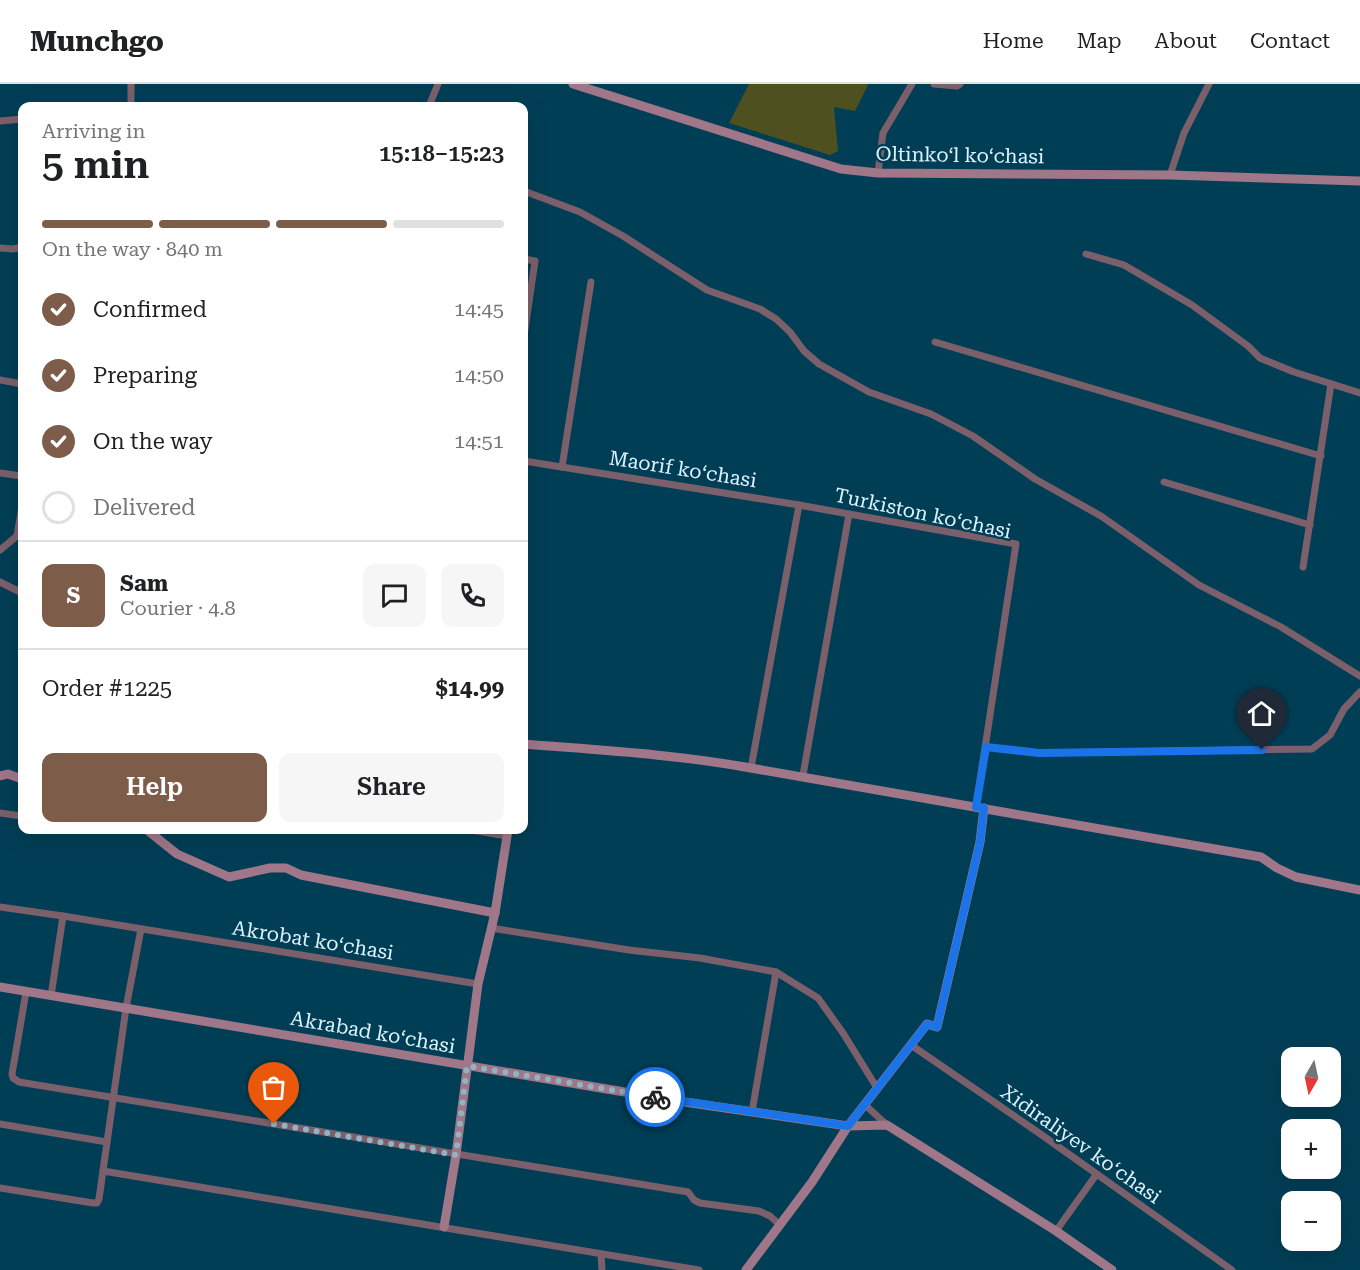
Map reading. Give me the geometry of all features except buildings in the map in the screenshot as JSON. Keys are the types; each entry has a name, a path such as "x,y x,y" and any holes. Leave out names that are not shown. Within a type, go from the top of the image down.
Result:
{"street":[{"path":"131,84 131,102"},
{"path":"431,102 438,84"},
{"name":"Oltinkoʻl koʻchasi","path":"573,84 841,169 878,173 1170,176 1360,181"},
{"path":"878,173 883,134 912,84"},
{"path":"934,84 957,86 960,84"},
{"path":"1170,176 1184,133 1209,84"},
{"path":"0,121 18,119"},
{"path":"528,192 580,212 623,236 707,290 760,309 790,332 804,351 819,364 869,392 931,414 973,436 1035,479 1101,516 1199,585 1281,627 1360,676"},
{"path":"0,248 18,248"},
{"path":"1086,254 1124,265 1192,305 1248,346 1260,358 1360,393"},
{"path":"528,260 535,261 528,309"},
{"path":"562,467 591,282"},
{"path":"934,342 1321,456"},
{"path":"0,380 18,383"},
{"path":"1303,567 1331,384"},
{"name":"Maorif koʻchasi","path":"528,462 799,505"},
{"path":"0,473 18,475"},
{"path":"1164,482 1310,525"},
{"path":"751,768 799,505"},
{"name":"Turkiston koʻchasi","path":"799,505 1016,544 986,747"},
{"path":"803,775 849,514"},
{"path":"0,550 18,536"},
{"path":"0,582 18,591"},
{"path":"746,1270 812,1182 864,1104 927,1024 937,1027 980,842 980,808 986,747 1039,753 1312,749 1330,735 1344,709 1360,692"},
{"path":"528,744 654,755 803,775 1261,857 1296,877 1360,890"},
{"path":"0,776 8,774 18,778"},
{"path":"0,813 18,815"},
{"path":"152,834 177,854 229,877 270,868 286,868 301,875 495,914"},
{"path":"444,1227 456,1155 478,984 495,914 508,834"},
{"name":"Akrobat koʻchasi","path":"0,907 478,984"},
{"path":"51,996 63,916"},
{"path":"491,928 629,950 700,958 776,972 818,998 877,1088"},
{"path":"0,1188 97,1203 115,1097 126,1008 141,929"},
{"path":"752,1112 776,972"},
{"name":"Akrabad koʻchasi","path":"0,987 752,1112 848,1126 887,1125"},
{"path":"26,992 13,1078 19,1082 688,1192 694,1200 700,1203 766,1213 780,1225"},
{"name":"Xidiraliyev koʻchasi","path":"911,1045 1039,1132 1096,1175 1232,1270"},
{"path":"864,1104 887,1125 1056,1231 1112,1270"},
{"path":"0,1124 107,1142"},
{"path":"103,1171 699,1270"},
{"path":"1056,1231 1096,1175"},
{"path":"601,1254 602,1270"}],"shaded area":[{"path":"749,84 868,85 855,111 834,107 838,151 830,155 729,123"}],"way so far":[{"path":"274,1124 456,1155 467,1066 655,1097"}],"route":[{"path":"655,1097 848,1126 927,1024 937,1027 980,842 984,808 976,807 986,747 1039,753 1262,750"}]}
